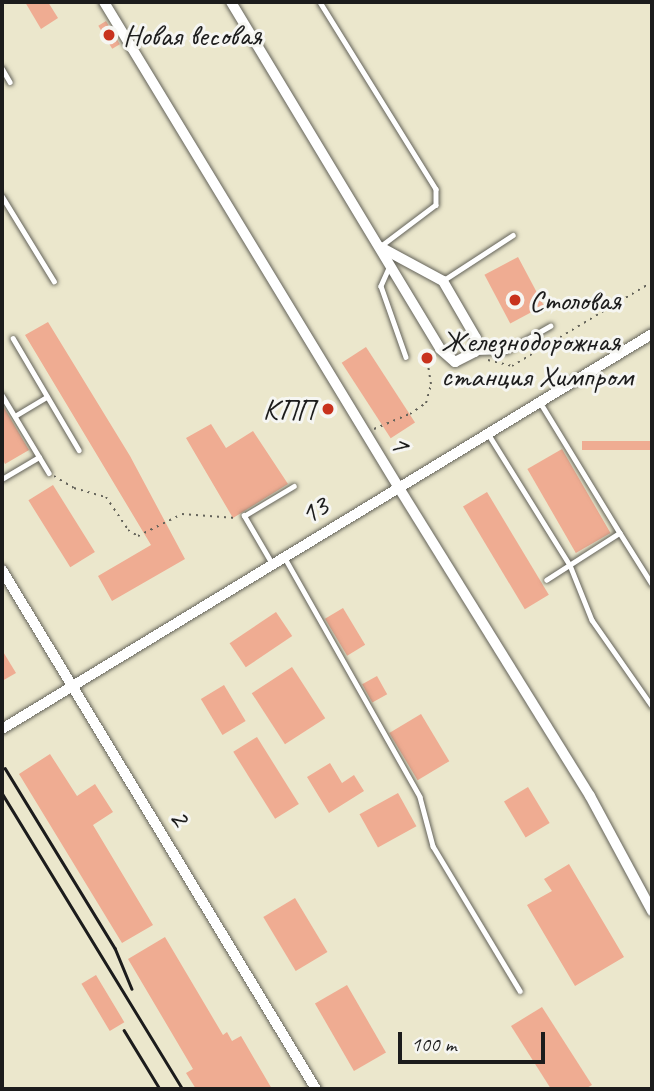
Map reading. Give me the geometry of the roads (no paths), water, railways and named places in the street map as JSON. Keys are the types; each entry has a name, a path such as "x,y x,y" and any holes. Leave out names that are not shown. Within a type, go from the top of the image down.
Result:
{"street":[{"name":"1","path":"104,2 399,488 590,796 652,911"},
{"path":"232,2 390,267 449,360 464,360 475,352 476,338 443,281 380,247"},
{"name":"13","path":"2,729 652,334"},
{"name":"2","path":"2,570 316,1089"}],"lane":[{"path":"320,2 436,189 436,205 380,247"},
{"path":"2,68 10,82"},
{"path":"2,196 54,281"},
{"path":"443,281 513,235"},
{"path":"390,267 381,286 406,357"},
{"path":"475,352 506,351 550,326"},
{"path":"13,338 79,450"},
{"path":"2,395 49,473"},
{"path":"15,416 47,397"},
{"path":"540,402 652,584"},
{"path":"488,434 570,565 592,620 652,706"},
{"path":"2,479 39,457"},
{"path":"272,565 244,518 294,485"},
{"path":"547,580 620,533"},
{"path":"284,557 419,797 433,846 520,991"}],"railway":[{"path":"5,768 115,948 132,989"},
{"path":"2,793 183,1089"},
{"path":"124,1030 160,1089"}],"place":[{"name":"Новая весовая","path":"109,35"},
{"name":"Столовая","path":"515,300"},
{"name":"Железнодорожная станция Химпром","path":"427,358"},
{"name":"КПП","path":"328,409"}]}
